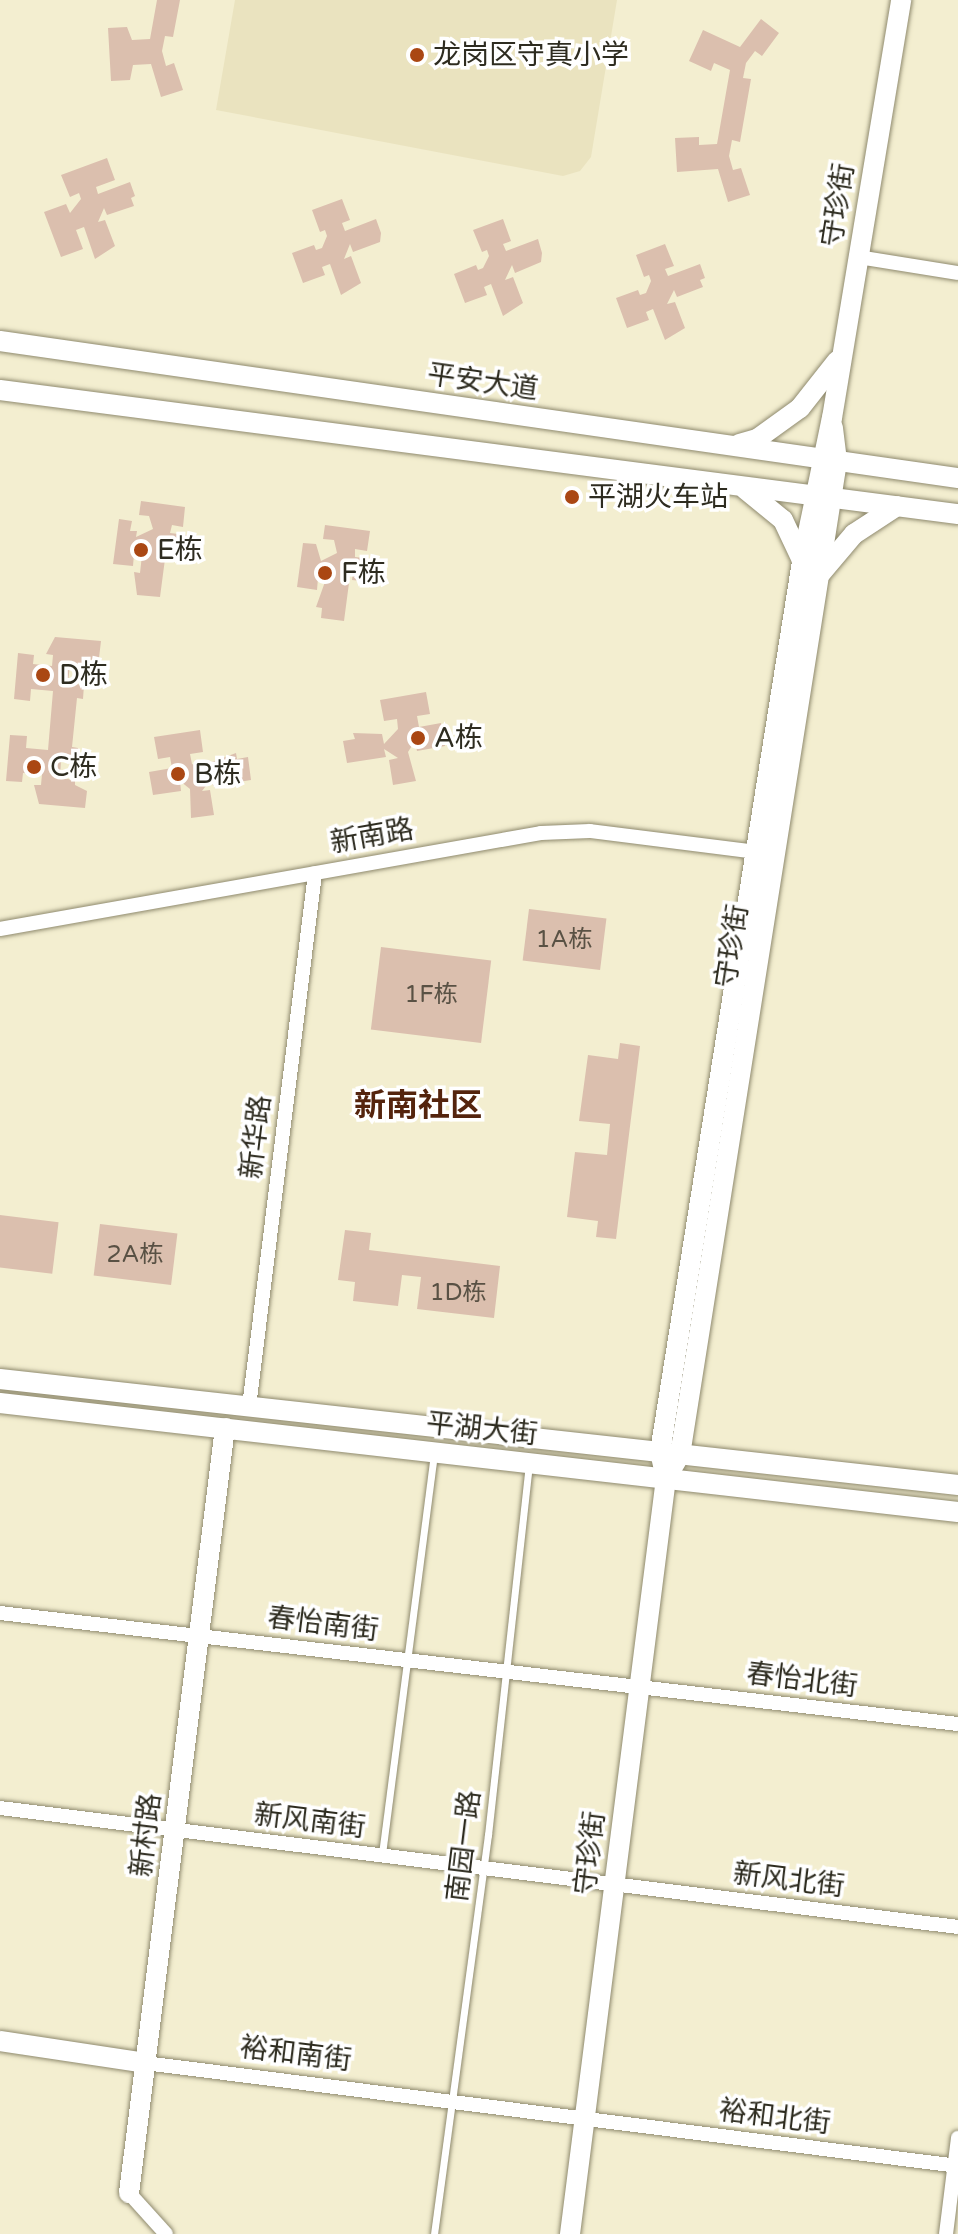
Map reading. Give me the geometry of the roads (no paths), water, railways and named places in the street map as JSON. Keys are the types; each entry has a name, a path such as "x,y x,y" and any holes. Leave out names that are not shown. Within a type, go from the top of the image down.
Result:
{"street":[{"name":"守珍街","path":"570,2234 666,1478 817,580 822,496 832,418 901,0"},
{"path":"858,257 958,273"},
{"name":"平安大道","path":"0,341 958,478"},
{"path":"734,446 757,439 800,408 843,350"},
{"path":"0,390 958,514"},
{"path":"738,486 783,520 799,545 802,561"},
{"name":"守珍街","path":"670,1454 756,852 802,561 822,496"},
{"path":"817,580 854,534 897,506"},
{"name":"新南路","path":"0,929 541,833 590,831 756,852"},
{"name":"新华路","path":"249,1407 315,873"},
{"name":"平湖大街","path":"0,1379 958,1485"},
{"name":"平湖大街","path":"0,1403 958,1512"},
{"name":"新村路","path":"166,2234 129,2193 225,1428"},
{"name":"春怡南街","path":"0,1613 639,1687"},
{"name":"春怡北街","path":"639,1687 958,1724"},
{"name":"新风南街","path":"0,1808 614,1885"},
{"name":"新风北街","path":"614,1885 958,1927"},
{"name":"裕和南街","path":"0,2041 145,2063 585,2119"},
{"name":"裕和北街","path":"585,2119 956,2166"},
{"path":"946,2234 958,2138"}],"lane":[{"path":"382,1856 434,1452"},
{"name":"南园一路","path":"434,2234 484,1868 529,1463"}],"place":[{"name":"龙岗区守真小学","path":"417,55"},
{"name":"平湖火车站","path":"572,497"},
{"name":"E栋","path":"141,550"},
{"name":"F栋","path":"325,573"},
{"name":"D栋","path":"43,675"},
{"name":"A栋","path":"418,738"},
{"name":"C栋","path":"34,767"},
{"name":"B栋","path":"178,774"}],"district":[{"name":"新南社区","path":"418,1106"}]}
